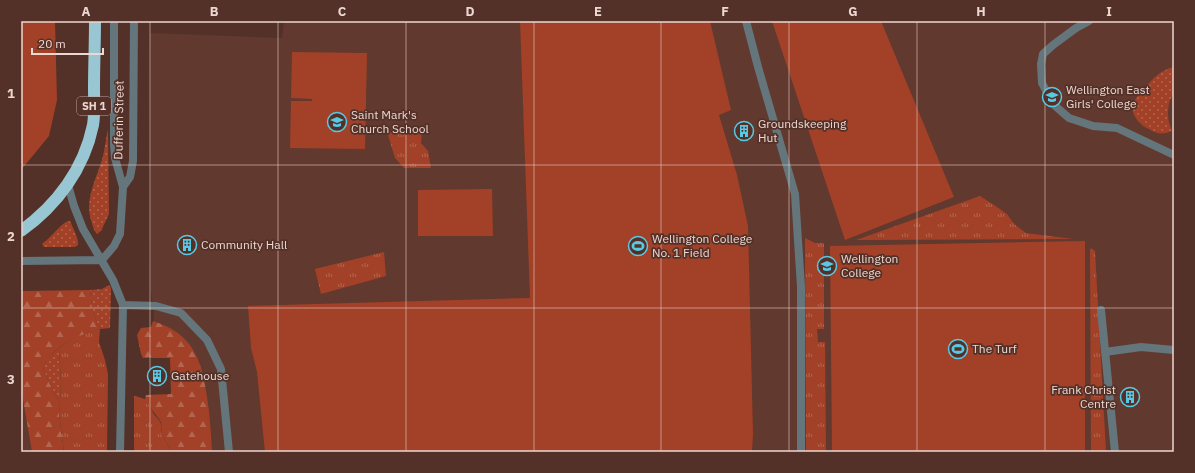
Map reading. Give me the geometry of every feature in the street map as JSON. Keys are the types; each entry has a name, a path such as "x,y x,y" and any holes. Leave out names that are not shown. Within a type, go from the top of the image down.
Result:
{"highway":[{"name":"SH 1","path":"21,231 35,221 68,185 84,155 93,124 95,21"}],"lane":[{"path":"114,21 114,145 115,158 123,187"},
{"name":"Dufferin Street","path":"102,260 114,246 120,234 123,187 130,177 134,161 134,21"},
{"path":"746,21 794,194 801,287 801,452"},
{"path":"1089,21 1076,28 1043,54 1041,64 1042,83 1053,104 1069,118 1093,126 1117,128 1174,155"},
{"path":"68,185 82,228 116,284 123,305 120,452"},
{"path":"21,261 102,260"},
{"path":"123,305 156,306 181,313 208,340 221,369 229,452"},
{"path":"1101,310 1115,452"},
{"path":"1105,352 1141,347 1174,350"}],"shaded area":[{"name":"Wellington College","path":"284,21 1174,21 1174,452 200,452 196,403 154,323 151,291 150,33 282,38"},
{"path":"21,388 32,452 21,452"}],"green space":[{"path":"21,21 55,21 57,100 49,136 21,170"},
{"name":"Wellington College No. 1 Field","path":"520,21 710,21 731,110 719,115 737,175 748,226 753,434 752,452 265,452 257,372 251,348 248,306 530,298"},
{"path":"772,21 881,21 954,197 845,240"},
{"path":"292,52 367,53 365,149 290,148 291,101 312,101 312,99 291,98"},
{"path":"1174,67 1174,93 1170,100 1168,112 1168,119 1172,131 1157,133 1145,127 1138,121 1133,113 1133,104 1137,97 1154,78 1161,72"},
{"path":"396,125 422,131 421,143 428,151 431,168 404,168 395,158 388,135"},
{"path":"108,129 109,214 101,231 97,234 94,229 89,206 92,190 103,156"},
{"path":"492,189 493,236 418,236 418,190"},
{"path":"980,196 1007,214 1014,224 1026,233 1073,239 856,240"},
{"path":"68,221 70,221 76,233 78,245 75,247 44,247 42,244"},
{"path":"805,238 815,243 824,243 824,329 817,329 818,342 825,342 826,452 806,452"},
{"name":"The Turf","path":"1085,241 1085,452 832,452 830,246"},
{"path":"1091,248 1095,251 1106,452 1091,452"},
{"path":"384,252 386,276 321,294 315,269"},
{"path":"109,285 111,288 110,328 100,329 93,310 90,290 102,289"},
{"path":"90,290 93,310 100,329 79,336 60,347 48,358 43,369 54,393 60,402 59,414 64,452 32,452 21,388 21,291"},
{"path":"153,321 166,326 186,340 198,359 205,383 212,452 170,452 167,443 161,434 161,423 145,399 146,395 171,394 170,358 143,358 141,354 137,335 141,328 151,327"},
{"path":"100,329 99,342 108,374 107,452 64,452 59,414 61,382 59,348 78,336"},
{"path":"59,348 61,382 60,402 54,393 43,369 47,358"},
{"path":"134,396 148,401 150,408 160,422 162,429 161,434 167,443 170,452 134,452"}],"place":[{"name":"Wellington East Girls' College","path":"1052,97"},
{"name":"Saint Mark's Church School","path":"337,122"},
{"name":"Groundskeeping Hut","path":"744,131"},
{"name":"Community Hall","path":"187,245"},
{"name":"Wellington College No. 1 Field","path":"638,246"},
{"name":"Wellington College","path":"827,266"},
{"name":"The Turf","path":"958,349"},
{"name":"Gatehouse","path":"157,376"},
{"name":"Frank Christ Centre","path":"1130,397"}]}
